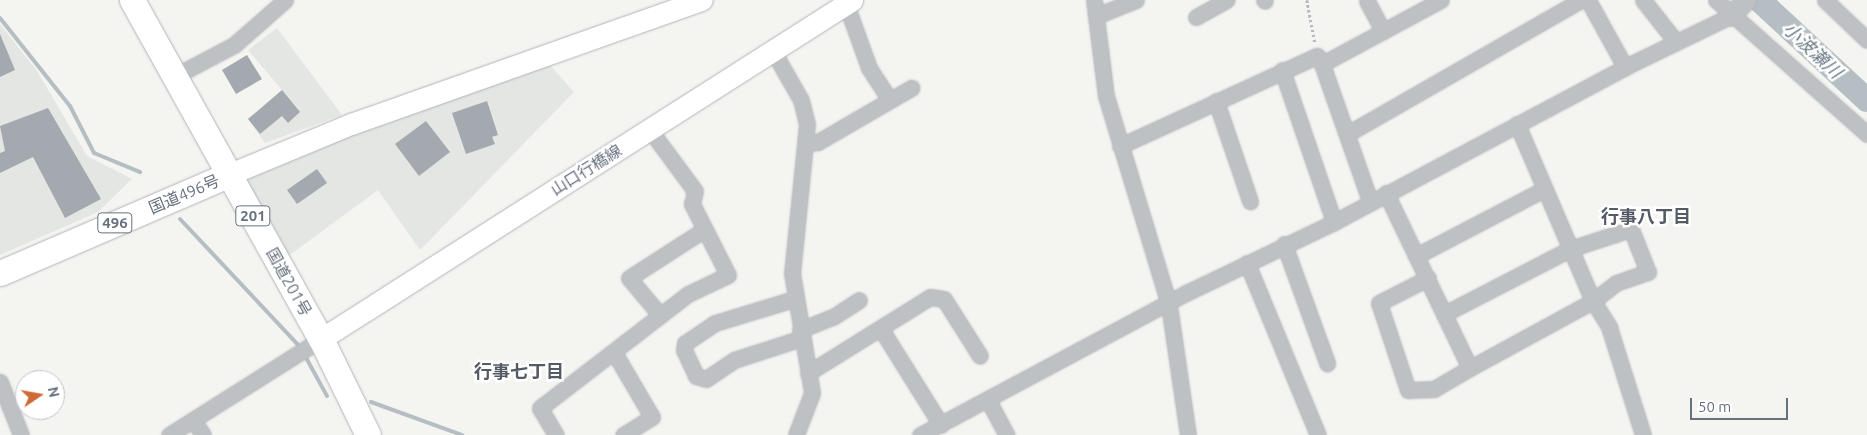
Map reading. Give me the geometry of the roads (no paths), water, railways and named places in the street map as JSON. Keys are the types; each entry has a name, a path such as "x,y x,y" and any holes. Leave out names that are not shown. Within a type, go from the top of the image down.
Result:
{"highway":[{"name":"国道201号","path":"132,0 176,75 321,339 368,435"},
{"name":"国道496号","path":"0,273 230,174"}],"main road":[{"path":"230,174 351,124 702,0"},
{"name":"山口行橋線","path":"321,339 849,2"}],"street":[{"path":"176,75 234,45 285,0"},
{"path":"1094,0 1106,96 1169,305 1188,435"},
{"path":"1096,16 1136,0"},
{"path":"1370,201 1322,64 1441,0"},
{"path":"1347,134 1556,6 1581,0"},
{"path":"1588,0 1625,66"},
{"path":"1643,0 1676,42"},
{"path":"1716,0 1737,10 1867,134"},
{"path":"1825,0 1867,40"},
{"path":"1367,1 1383,31"},
{"path":"849,2 869,68 889,99"},
{"path":"1196,17 1219,2"},
{"path":"920,435 1247,263 1334,222 1625,66 1737,10"},
{"path":"773,51 804,106 806,143 792,245 794,299 808,373 810,406 796,435"},
{"path":"1120,146 1282,70 1318,56"},
{"path":"1282,70 1334,222"},
{"path":"806,143 818,142 889,99 911,88"},
{"path":"1216,101 1250,201"},
{"path":"1517,124 1593,302 1609,327 1643,435"},
{"path":"556,435 540,408 616,354 660,315 688,294 728,276 692,204 696,192 650,130"},
{"path":"1416,256 1544,189"},
{"path":"1386,193 1470,368"},
{"path":"660,315 629,278 704,229"},
{"path":"1428,278 1379,303 1408,390 1434,389 1593,302 1616,283 1648,272 1631,229 1570,249 1444,314"},
{"path":"1284,244 1327,363"},
{"path":"1247,263 1318,435"},
{"path":"808,373 930,297 944,299 980,356"},
{"path":"794,299 715,323 685,343 684,350 696,376 706,378 734,360 801,334 833,318 859,300"},
{"path":"881,329 941,425"},
{"path":"169,435 321,339"},
{"path":"616,354 652,418 623,435"},
{"path":"0,382 21,435"},
{"path":"988,400 1007,435"},
{"path":"193,420 203,435"}],"waterway":[{"name":"小波瀬川","path":"1759,0 1867,100"},
{"path":"0,18 70,106 94,153 140,172"},
{"path":"180,219 301,348"},
{"path":"304,354 327,396"},
{"path":"371,402 462,435"}],"district":[{"name":"行事八丁目","path":"1646,216"},
{"name":"行事七丁目","path":"519,371"}]}
